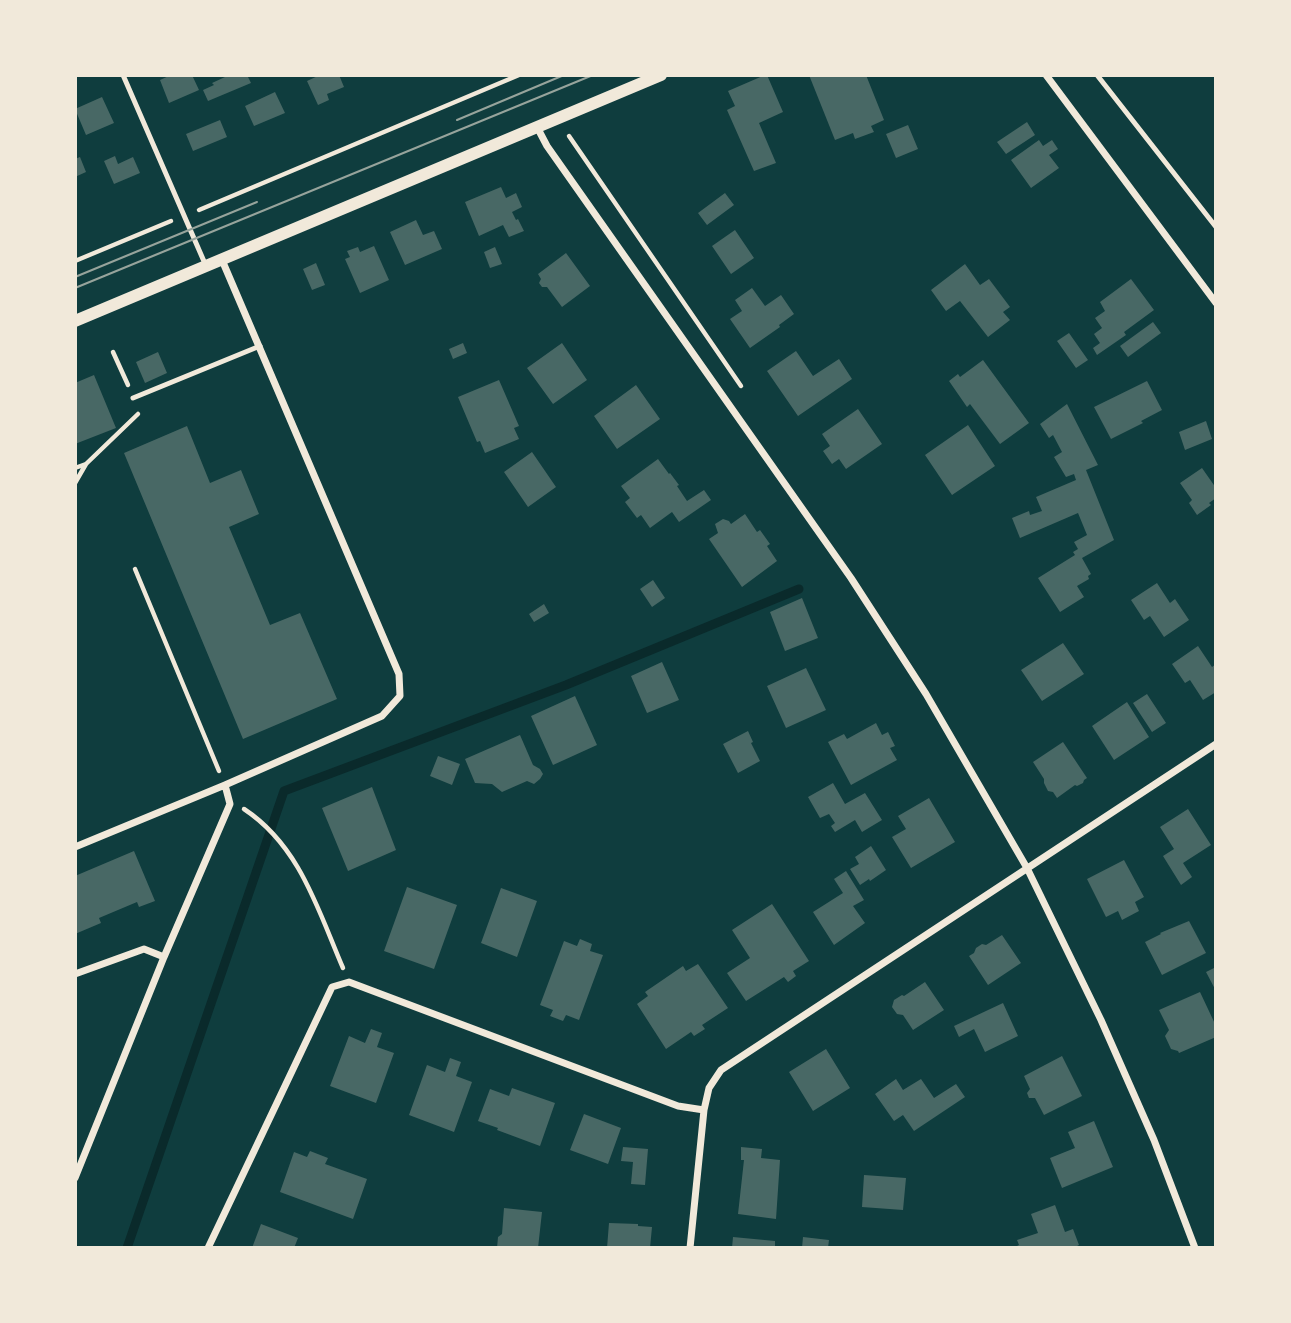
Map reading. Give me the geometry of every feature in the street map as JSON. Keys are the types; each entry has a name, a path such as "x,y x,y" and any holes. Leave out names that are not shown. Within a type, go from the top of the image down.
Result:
{"street":[{"path":"75,321 662,75"},
{"path":"1046,75 1216,303"},
{"path":"537,127 547,146 851,578 926,694 1027,868 1101,1020 1149,1128 1195,1248"},
{"path":"75,847 382,716 400,696 399,674 222,260"},
{"path":"690,1248 704,1110 709,1088 721,1070 1216,744"},
{"path":"75,1178 164,957 230,804 225,785"},
{"path":"75,974 144,949 164,957"},
{"path":"208,1248 332,987 349,982 678,1106 704,1110"}],"lane":[{"path":"123,75 206,266"},
{"path":"1097,75 1216,227"},
{"path":"134,398 260,346"}],"path":[{"path":"75,261 519,75"},
{"path":"75,483 86,464 140,412 113,352"},
{"path":"75,468 86,464"},
{"path":"135,569 225,785"},
{"path":"256,818 279,839 302,872 349,982"}],"building":[{"path":"171,75 192,75 199,90 169,103 160,80"},
{"path":"225,75 247,75 251,83 208,101 203,90"},
{"path":"320,75 339,75 344,87 327,94 329,100 318,105 307,81"},
{"path":"765,75 783,112 759,123 776,163 754,171 727,110 735,106 728,91"},
{"path":"809,75 866,75 884,120 871,126 874,132 855,139 853,133 835,140"},
{"path":"275,92 285,113 254,126 245,106"},
{"path":"102,97 114,123 86,135 75,109"},
{"path":"220,120 227,137 193,151 186,134"},
{"path":"1027,122 1035,135 1006,154 997,142"},
{"path":"908,125 918,149 896,158 886,134"},
{"path":"1039,140 1043,146 1052,140 1058,149 1049,155 1059,168 1031,188 1011,160"},
{"path":"115,156 118,164 133,157 140,173 114,184 104,161"},
{"path":"80,157 86,172 75,177 75,159"},
{"path":"501,187 506,198 516,193 522,207 512,212 524,231 509,237 503,225 479,236 465,202"},
{"path":"725,193 734,205 707,225 698,213"},
{"path":"416,220 423,235 434,231 442,249 405,265 390,232"},
{"path":"735,230 754,258 731,274 712,246"},
{"path":"374,246 389,280 360,293 345,259 350,257 347,251 358,247 360,252"},
{"path":"495,247 502,264 490,268 484,252"},
{"path":"566,253 590,286 562,307 547,287 542,287 539,283 541,279 538,274"},
{"path":"316,263 325,285 312,290 303,269"},
{"path":"965,264 980,285 989,279 1010,307 1003,312 1010,320 988,337 960,301 946,311 931,290"},
{"path":"1131,279 1154,310 1124,332 1126,335 1097,355 1093,348 1100,343 1094,334 1102,328 1095,318 1105,311 1100,302"},
{"path":"752,288 765,306 781,295 794,314 750,348 730,319 742,311 735,300"},
{"path":"1153,322 1161,333 1128,357 1120,346"},
{"path":"1069,333 1088,360 1076,368 1057,341"},
{"path":"463,343 467,353 453,359 449,349"},
{"path":"562,343 587,380 553,404 527,368"},
{"path":"796,351 813,376 839,359 852,379 798,416 767,371"},
{"path":"158,352 167,373 145,383 136,362"},
{"path":"983,360 1029,423 1000,444 970,404 967,407 949,381 958,374 960,377"},
{"path":"94,375 116,428 75,444 75,383"},
{"path":"499,380 519,426 514,428 519,439 485,453 480,441 477,442 458,397"},
{"path":"1147,381 1162,410 1111,439 1094,407"},
{"path":"636,385 660,419 617,449 594,416"},
{"path":"1067,404 1098,465 1086,470 1114,540 1082,558 1091,574 1089,579 1077,586 1084,597 1060,612 1038,578 1075,555 1073,552 1078,549 1074,542 1087,535 1078,513 1020,538 1012,518 1029,511 1030,515 1042,511 1036,497 1076,480 1074,474 1066,477 1054,457 1062,452 1053,435 1049,438 1040,424"},
{"path":"858,409 882,444 846,469 839,459 832,464 823,451 830,446 822,434"},
{"path":"1206,421 1212,439 1185,450 1179,432"},
{"path":"968,425 995,466 952,495 925,455"},
{"path":"187,426 210,483 241,470 259,514 229,527 270,625 300,613 337,699 243,739 124,453"},
{"path":"532,452 556,487 528,507 504,472"},
{"path":"658,459 679,485 677,486 687,501 704,490 711,500 679,522 672,512 650,528 641,515 637,518 625,502 630,498 621,486"},
{"path":"1202,468 1216,488 1216,498 1197,515 1189,503 1192,500 1180,483"},
{"path":"745,514 757,532 760,530 770,544 767,546 777,561 742,587 709,539 718,533 715,524 723,519 731,524"},
{"path":"653,580 665,598 652,607 640,589"},
{"path":"1157,583 1170,603 1175,599 1189,620 1164,637 1150,616 1144,620 1131,600"},
{"path":"802,598 818,638 785,651 770,612"},
{"path":"544,604 549,613 534,622 529,614"},
{"path":"1063,643 1084,674 1042,701 1021,670"},
{"path":"1198,646 1212,667 1216,664 1216,692 1203,700 1190,680 1185,683 1172,664"},
{"path":"662,662 679,700 647,713 631,676"},
{"path":"806,668 826,710 786,728 767,686"},
{"path":"1147,694 1166,723 1152,732 1133,703"},
{"path":"575,696 597,745 553,765 531,716"},
{"path":"1127,702 1149,737 1114,760 1092,726"},
{"path":"876,723 882,735 888,732 895,746 890,748 897,760 851,785 828,742 844,734 847,739"},
{"path":"748,731 760,761 738,773 723,744"},
{"path":"520,735 533,765 543,774 540,779 534,784 527,781 502,792 492,784 475,783 465,759"},
{"path":"1063,742 1087,778 1057,798 1053,792 1048,791 1033,762"},
{"path":"438,756 460,764 452,785 430,776"},
{"path":"833,783 845,804 865,793 882,820 862,832 855,820 835,832 831,826 835,823 829,814 820,818 808,797"},
{"path":"372,787 396,850 348,871 322,808"},
{"path":"929,798 955,842 911,868 892,837 906,829 898,816"},
{"path":"1188,809 1211,845 1183,863 1192,877 1181,885 1163,856 1174,849 1160,827"},
{"path":"871,846 886,870 860,885 850,869 859,864 855,857"},
{"path":"134,851 155,901 139,907 137,902 99,918 101,923 75,934 75,876"},
{"path":"1124,860 1144,897 1135,902 1139,911 1122,920 1118,911 1106,917 1087,879"},
{"path":"846,871 864,900 853,906 865,923 834,945 813,912 843,893 834,879"},
{"path":"407,887 457,905 434,969 384,951"},
{"path":"501,888 537,901 517,957 481,943"},
{"path":"772,904 809,961 793,971 796,976 788,982 784,977 746,1001 727,973 750,958 732,930"},
{"path":"1189,921 1206,953 1162,975 1145,942"},
{"path":"1002,935 1021,963 988,985 969,956 982,944 986,945"},
{"path":"580,939 592,944 590,951 603,955 579,1020 566,1015 563,1021 550,1016 553,1010 540,1005 564,941 577,946"},
{"path":"698,964 728,1008 702,1025 705,1029 694,1036 691,1032 666,1049 637,1004 648,996 645,992 683,966 686,971"},
{"path":"1216,967 1216,991 1206,972"},
{"path":"925,982 944,1010 913,1030 903,1015 897,1014 892,1007 894,1000"},
{"path":"1200,992 1216,1026 1216,1037 1179,1053 1171,1049 1165,1036 1169,1030 1159,1010"},
{"path":"1003,1003 1018,1036 985,1052 974,1029 959,1037 954,1026"},
{"path":"371,1029 382,1033 377,1047 394,1053 376,1103 330,1086 349,1036 365,1043"},
{"path":"826,1049 850,1088 813,1111 789,1072"},
{"path":"1062,1056 1082,1096 1044,1115 1035,1098 1029,1098 1027,1093 1030,1089 1024,1076"},
{"path":"450,1058 461,1062 456,1076 472,1082 454,1132 409,1115 427,1065 445,1072"},
{"path":"896,1079 903,1090 921,1079 934,1098 956,1084 965,1097 914,1131 903,1115 894,1121 875,1094"},
{"path":"512,1088 555,1103 540,1146 478,1121 490,1089 509,1096"},
{"path":"584,1114 621,1128 608,1164 570,1150"},
{"path":"1094,1121 1113,1167 1062,1188 1050,1158 1075,1148 1068,1132"},
{"path":"623,1147 648,1149 645,1185 631,1184 633,1162 621,1161"},
{"path":"741,1147 762,1149 761,1158 780,1160 776,1219 738,1214 744,1160 741,1160"},
{"path":"310,1151 328,1158 325,1164 367,1179 353,1219 280,1192 294,1152 307,1157"},
{"path":"864,1175 906,1178 903,1210 862,1207"},
{"path":"1055,1205 1065,1232 1073,1229 1079,1245 1073,1248 1018,1248 1017,1240 1038,1233 1031,1214"},
{"path":"504,1208 542,1212 538,1248 497,1248 498,1237 502,1234"},
{"path":"609,1223 652,1227 650,1248 607,1248"},
{"path":"261,1224 298,1238 294,1248 252,1248"},
{"path":"733,1237 775,1241 775,1248 732,1248"},
{"path":"803,1237 829,1240 828,1248 802,1248"}],"waterway":[{"path":"127,1248 284,791 566,685 799,589"}],"tram line":[{"path":"457,120 564,75"},
{"path":"75,288 593,75"},
{"path":"75,277 257,202"}]}
